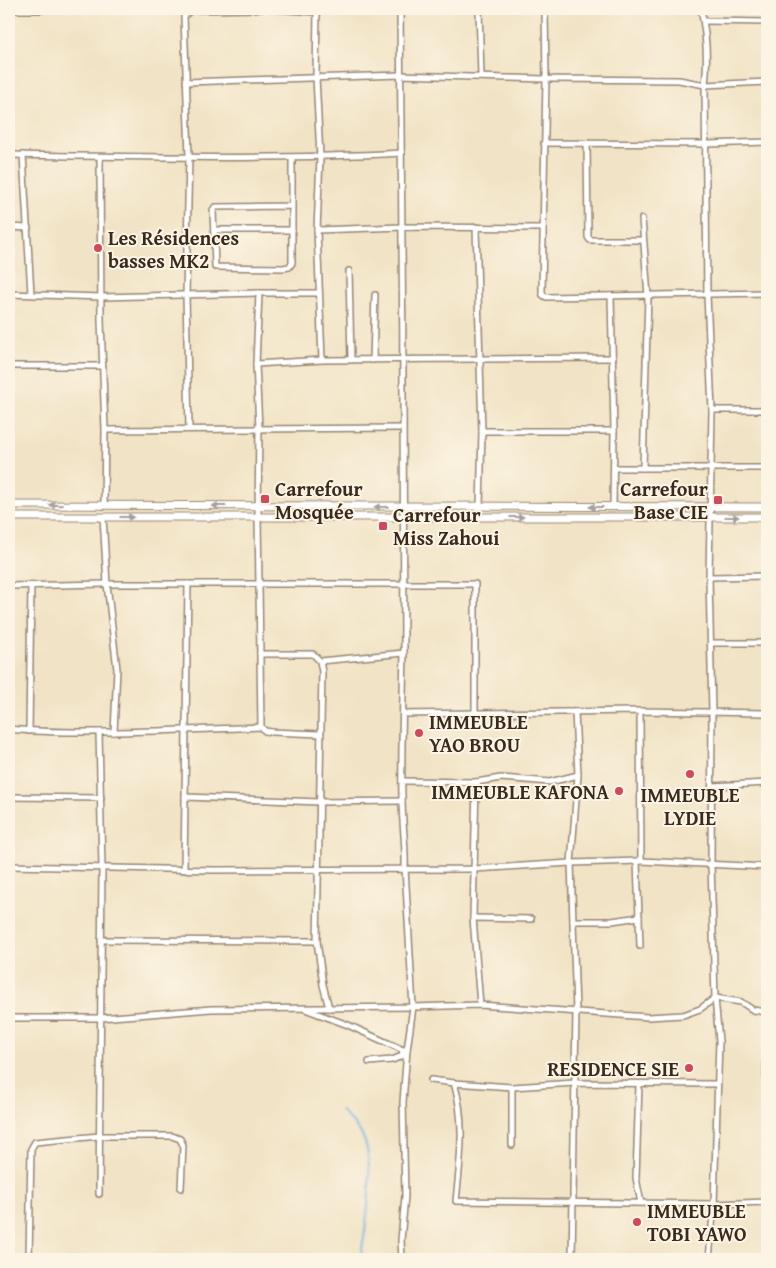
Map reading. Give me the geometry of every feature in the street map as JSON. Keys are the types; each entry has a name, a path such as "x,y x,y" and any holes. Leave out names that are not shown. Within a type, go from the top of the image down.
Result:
{"main road":[{"path":"9,505 767,507"},
{"path":"9,517 767,517"}],"street":[{"path":"188,429 186,294 189,156 184,16 191,10 261,9"},
{"path":"273,9 317,10 316,77 320,157 318,230 322,360"},
{"path":"400,9 404,507 402,801 413,1007 405,1050 403,1102 405,1196 401,1240 402,1259"},
{"path":"479,9 481,76"},
{"path":"545,9 543,295 546,297 767,293"},
{"path":"701,9 704,21 707,70 705,85 707,295 712,410 709,577 712,713 711,864 715,998 719,1041 714,1204 709,1259"},
{"path":"9,10 42,10"},
{"path":"704,21 767,22"},
{"path":"186,82 400,75 679,80 705,85 767,82"},
{"path":"544,143 707,144 767,142"},
{"path":"588,143 588,237 590,240 643,240"},
{"path":"9,155 320,157 402,153"},
{"path":"23,155 31,294"},
{"path":"100,157 102,366 105,430 104,506"},
{"path":"292,157 292,206 292,263 289,267 283,268 216,268 214,210 218,206 292,206"},
{"path":"642,219 648,296 643,468"},
{"path":"9,227 28,228"},
{"path":"318,230 402,227 543,228"},
{"path":"476,227 482,431 480,507"},
{"path":"214,230 292,230"},
{"path":"349,271 350,360"},
{"path":"259,293 256,364 259,428 258,585 261,727"},
{"path":"9,294 102,297 186,294 319,294"},
{"path":"373,360 375,295"},
{"path":"611,296 614,507"},
{"path":"256,364 322,360 613,358"},
{"path":"9,366 102,366"},
{"path":"712,410 767,410"},
{"path":"105,430 402,428"},
{"path":"482,431 614,431"},
{"path":"614,468 767,468"},
{"path":"103,517 106,584 118,669 114,732"},
{"path":"709,577 767,576"},
{"path":"9,586 106,584 475,584 475,713"},
{"path":"184,870 188,584"},
{"path":"29,731 31,586"},
{"path":"711,643 767,643"},
{"path":"320,662 404,653"},
{"path":"260,654 313,654 320,662 322,672 317,941 323,984 329,1008"},
{"path":"403,714 640,711 767,713"},
{"path":"640,711 640,946"},
{"path":"572,1259 576,1011 572,862 578,775 575,712"},
{"path":"9,729 114,732 261,727 265,731 272,732 320,734"},
{"path":"99,1194 98,1136 102,868 100,732"},
{"path":"402,781 476,782 501,778 550,782 578,775"},
{"path":"476,782 473,918 480,1005"},
{"path":"712,786 767,783"},
{"path":"9,797 101,798"},
{"path":"185,797 319,802 402,801"},
{"path":"9,866 184,870 474,869 572,862 639,861 767,867"},
{"path":"574,921 612,921 639,917"},
{"path":"473,918 531,918"},
{"path":"101,940 317,941"},
{"path":"9,1018 100,1018 211,1009 480,1005 648,1017 683,1015 700,1010 715,998 741,1002 754,1010 767,1012 767,1150"},
{"path":"302,1008 348,1025 405,1050"},
{"path":"369,1062 392,1060 402,1056 405,1050"},
{"path":"431,1080 512,1087 575,1084 717,1084"},
{"path":"454,1083 459,1099 460,1114 456,1200 714,1204 767,1202"},
{"path":"639,1084 636,1178 641,1203"},
{"path":"512,1087 512,1145"},
{"path":"28,1259 32,1146 35,1142 98,1136 172,1136 180,1139 183,1145 180,1188"}],"waterway":[{"path":"341,1110 363,1137 369,1163 369,1197 360,1259"}],"place":[{"name":"Les Résidences basses MK2","path":"98,248"},
{"name":"Carrefour Mosquée","path":"265,499"},
{"name":"Carrefour Base CIE","path":"718,500"},
{"name":"Carrefour Miss Zahoui","path":"383,526"},
{"name":"IMMEUBLE YAO BROU","path":"419,733"},
{"name":"IMMEUBLE LYDIE","path":"690,774"},
{"name":"IMMEUBLE KAFONA","path":"619,791"},
{"name":"RESIDENCE SIE","path":"689,1068"},
{"name":"IMMEUBLE TOBI YAWO","path":"637,1222"}]}
